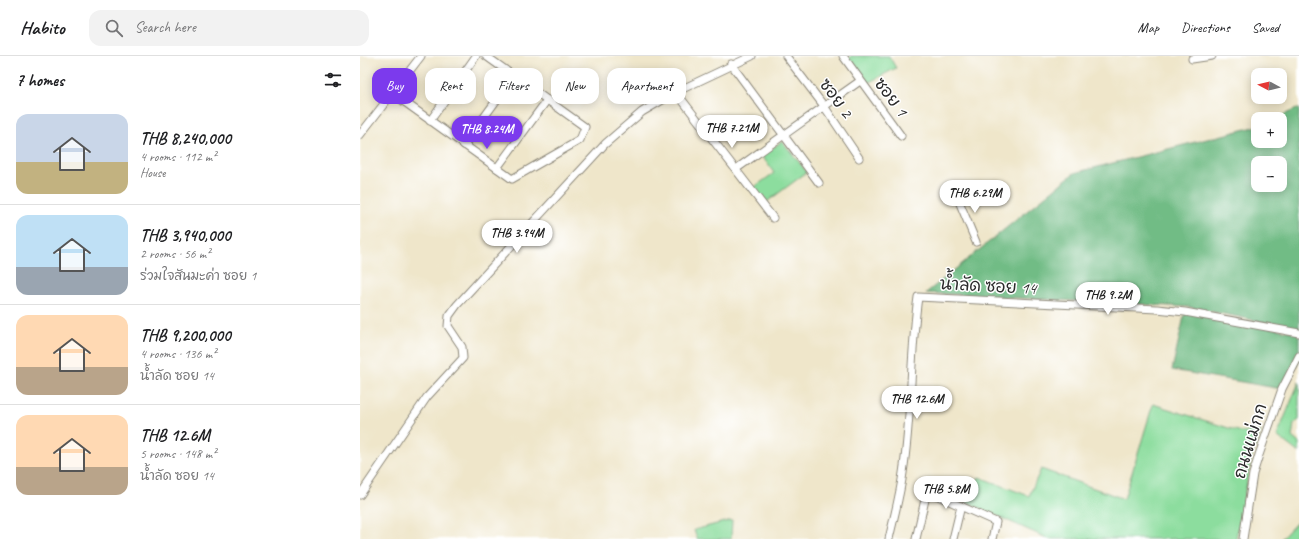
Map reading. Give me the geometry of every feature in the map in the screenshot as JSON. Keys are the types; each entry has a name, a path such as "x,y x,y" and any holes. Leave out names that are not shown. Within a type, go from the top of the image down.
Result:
{"street":[{"path":"412,68 421,56"},
{"path":"430,120 476,56"},
{"path":"486,56 503,68"},
{"path":"686,87 731,64 752,56"},
{"name":"ซอย 2","path":"786,56 824,106 860,158"},
{"name":"ซอย 1","path":"843,56 901,136"},
{"path":"1192,59 1212,56"},
{"path":"731,64 819,183"},
{"path":"736,169 860,81"},
{"path":"407,104 512,179 580,140 585,127 543,97"},
{"path":"497,168 547,100"},
{"path":"361,130 383,104"},
{"path":"464,145 494,104"},
{"path":"360,495 427,397 463,358 462,347 448,326 449,316 457,305 605,144 642,112 656,104"},
{"path":"685,104 773,218"},
{"path":"956,194 976,242"},
{"name":"น้ำลัด ซอย 14","path":"889,539 903,474 912,347 918,297 1157,309 1185,312 1299,333"},
{"name":"ถนนแม่กก","path":"1242,539 1252,480 1259,455 1282,389 1299,356"},
{"path":"916,539 927,491 996,522 992,539"},
{"path":"953,539 961,506"}],"green space":[{"path":"851,56 889,56 896,68 866,84 848,59"},
{"path":"1299,108 1299,329 1189,307 926,293 1074,173 1251,128 1251,148 1287,148 1287,113"},
{"path":"782,141 807,172 764,204 753,188 774,173 762,156"},
{"path":"1185,312 1299,333 1299,361 1282,389 1172,370"},
{"path":"1299,382 1299,420 1294,424 1292,437 1299,443 1299,453 1277,436"},
{"path":"1153,404 1241,432 1261,431 1252,456 1236,539 1049,539 966,502 979,477 1029,496 1041,469 1124,499"},
{"path":"732,520 731,539 697,539 694,530"},
{"path":"1299,520 1299,535 1295,539 1281,539"}]}
